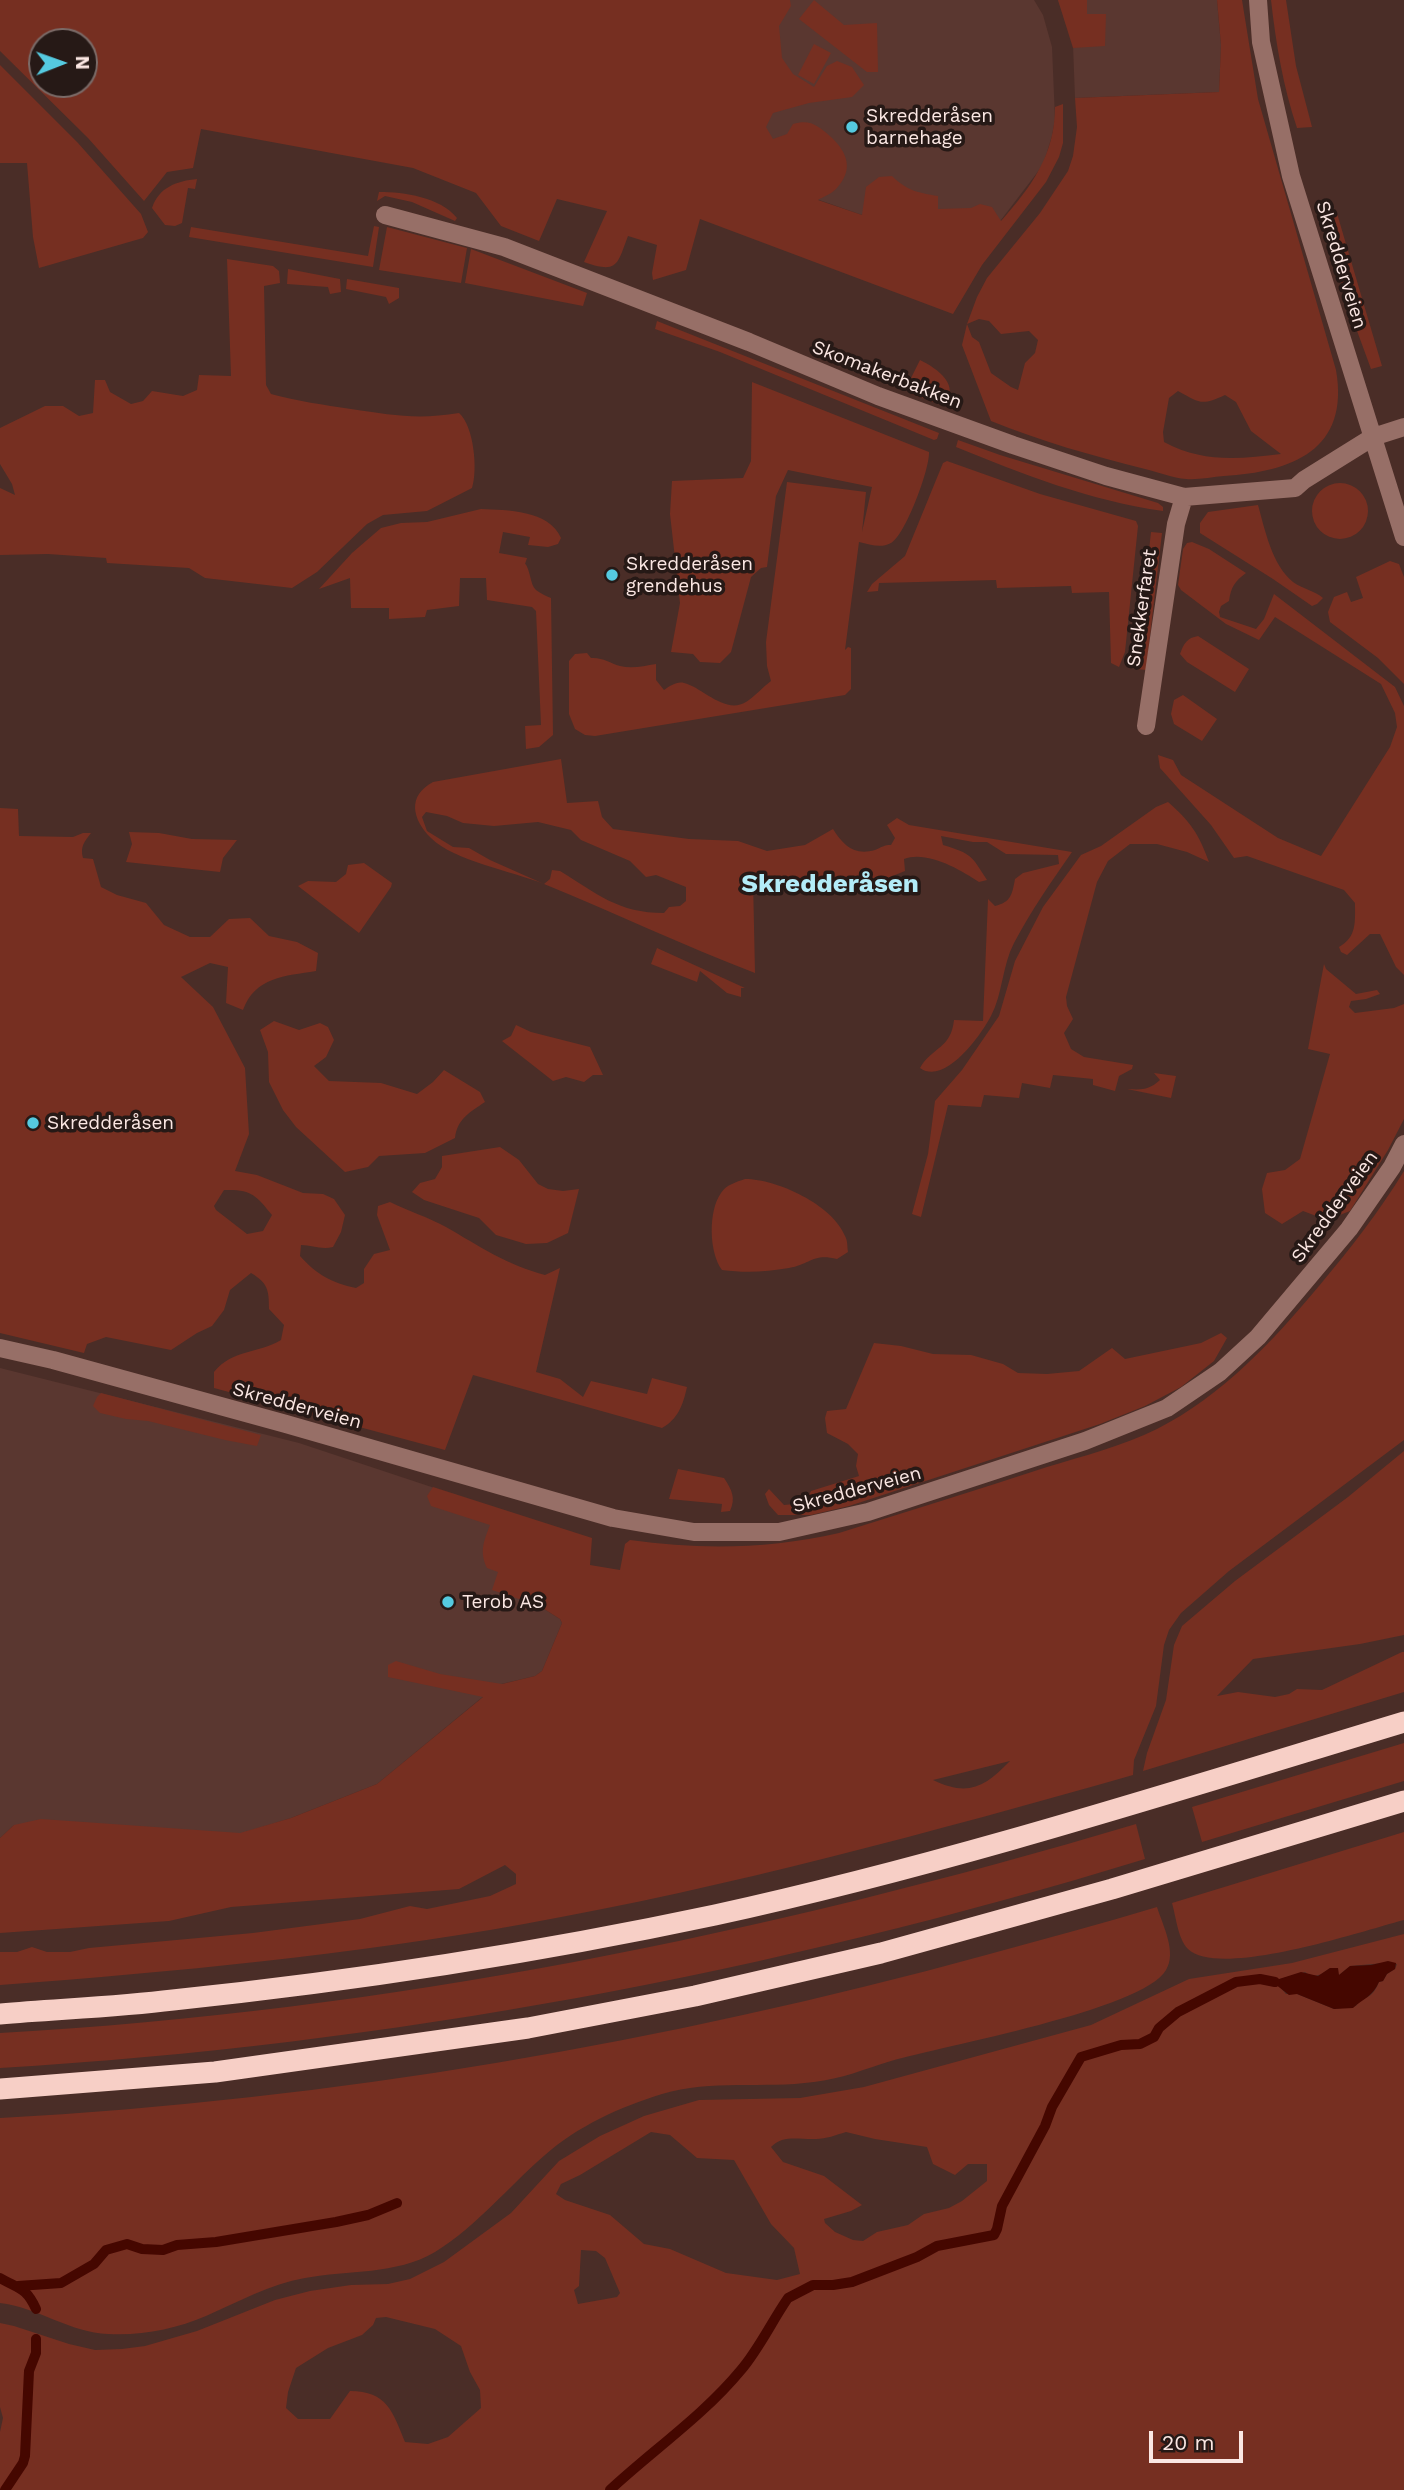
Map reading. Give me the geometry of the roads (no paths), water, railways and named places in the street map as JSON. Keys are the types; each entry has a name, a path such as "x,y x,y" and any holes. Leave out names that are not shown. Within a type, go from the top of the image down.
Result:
{"highway":[{"path":"0,2014 170,2001 391,1974 544,1949 716,1915 867,1879 1092,1816 1404,1723"},
{"path":"0,2089 215,2072 528,2028 695,1996 881,1953 1112,1889 1404,1801"}],"street":[{"name":"Skredderveien","path":"1258,0 1261,41 1291,176 1404,537"},
{"name":"Skomakerbakken","path":"385,215 504,247 951,423 1106,476 1185,496 1295,488 1373,437 1404,427"},
{"name":"Snekkerfaret","path":"1146,726 1175,524 1185,496"},
{"name":"Skredderveien","path":"0,1348 286,1424 612,1518 694,1532 779,1532 868,1513 1085,1441 1167,1408 1220,1372 1258,1337 1349,1229 1392,1167 1404,1144"}],"waterway":[{"path":"610,2490 726,2387 754,2353 788,2298 813,2285 852,2282 917,2257 937,2246 994,2235 1002,2206 1045,2126 1052,2107 1081,2057 1121,2045 1140,2044 1154,2037 1159,2028 1178,2012 1236,1982 1260,1979 1275,1982"},
{"path":"18,2286 61,2283 94,2264 106,2250 127,2244 142,2249 163,2250 177,2245 216,2242 336,2222 368,2215 397,2203"},
{"path":"0,2278 25,2292 36,2309"},
{"path":"5,2490 25,2456 29,2371 36,2353 36,2339"}],"place":[{"name":"Skredderåsen barnehage","path":"852,127"},
{"name":"Skredderåsen grendehus","path":"612,575"},
{"name":"Skredderåsen","path":"33,1123"},
{"name":"Terob AS","path":"448,1602"}],"district":[{"name":"Skredderåsen","path":"830,884"}]}
